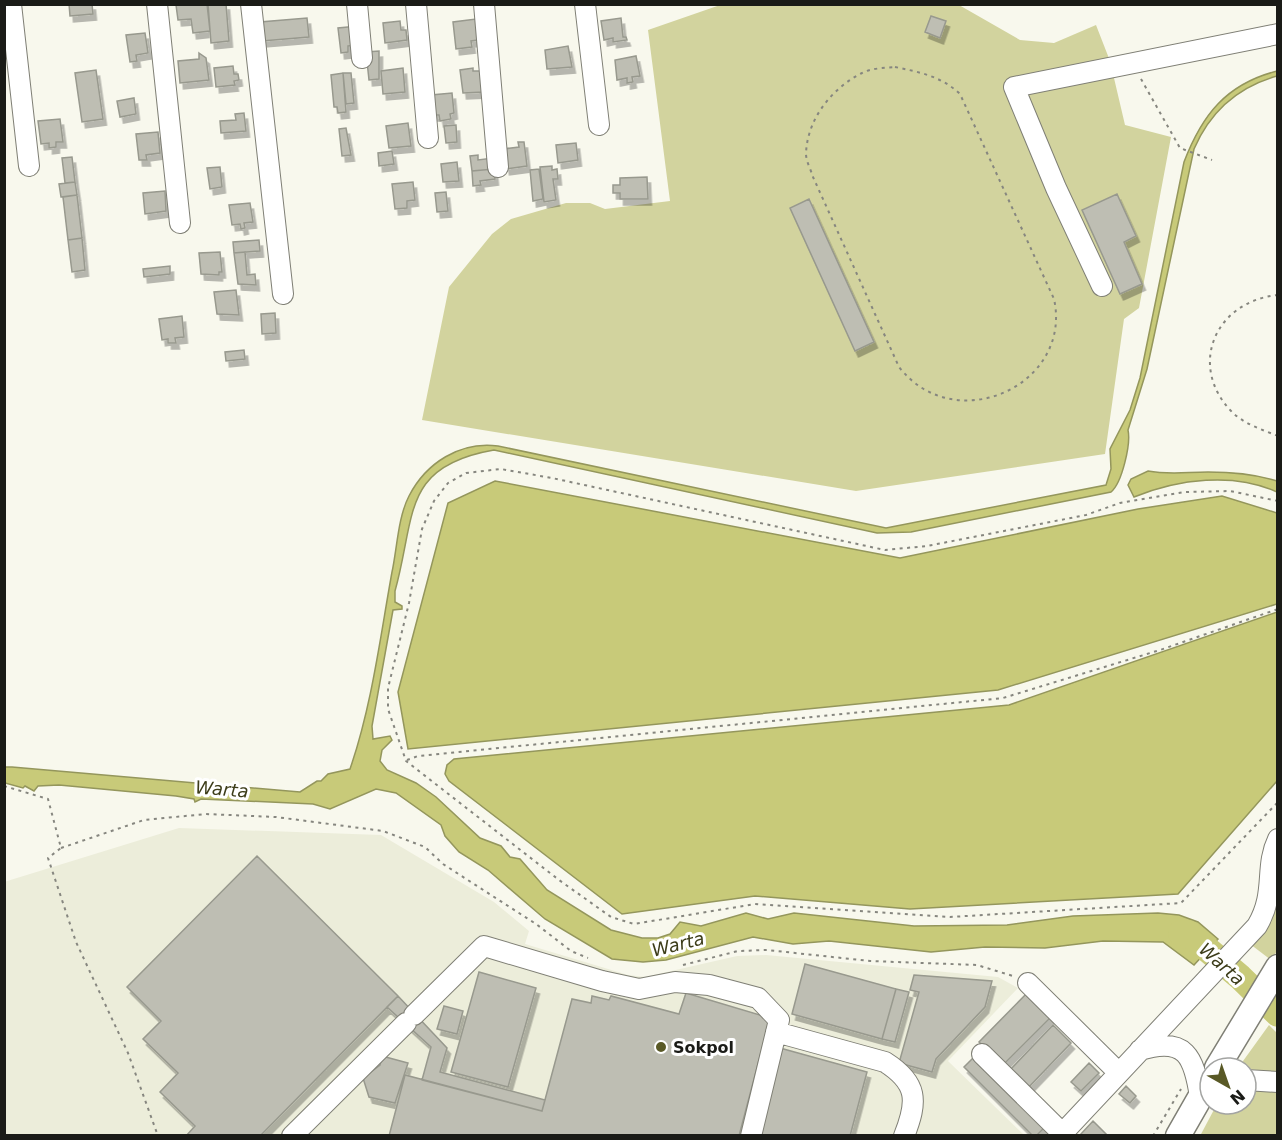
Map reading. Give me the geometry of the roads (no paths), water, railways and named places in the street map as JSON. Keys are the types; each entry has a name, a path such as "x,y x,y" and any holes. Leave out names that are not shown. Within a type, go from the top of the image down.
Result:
{"main road":[{"path":"1224,1056 1274,973"},
{"path":"1178,1136 1198,1087"}],"street":[{"path":"11,4 29,166"},
{"path":"157,4 180,223"},
{"path":"251,4 283,294"},
{"path":"357,4 362,58"},
{"path":"416,4 428,138"},
{"path":"484,4 498,167"},
{"path":"585,4 598,125"},
{"path":"1102,286 1014,87 1278,34"},
{"path":"982,1054 1061,1134 1233,953 1265,912 1278,839"},
{"path":"292,1136 484,946 602,981 639,989 675,982 709,985 758,998 779,1020 751,1136"},
{"path":"1028,983 1119,1073"},
{"path":"777,1032 885,1062 900,1071 911,1085 914,1105 904,1136"},
{"path":"1140,1050 1165,1045 1185,1052 1196,1071 1198,1087"},
{"path":"1258,1081 1278,1082"}],"water":[{"path":"1277,71 1277,76 1250,87 1227,103 1208,124 1194,149 1147,369 1128,430 1125,463 1119,480 1111,492 911,532 877,533 494,450 464,458 442,468 427,482 411,518 395,591 395,602 402,606 402,609 393,610 372,726 373,739 390,736 392,740 382,750 380,761 387,770 416,783 436,797 480,838 501,846 510,857 520,859 547,890 611,930 642,938 658,938 670,934 680,922 701,926 746,913 768,919 794,913 914,926 1007,925 1073,916 1158,913 1179,915 1198,922 1218,939 1194,965 1163,942 1103,941 1045,948 985,947 931,952 829,941 793,944 753,937 666,960 643,962 612,959 545,919 488,870 459,852 445,836 441,825 396,793 376,789 330,809 313,804 201,799 195,802 194,799 176,796 59,785 38,786 34,791 25,786 23,788 5,783 5,767 12,767 300,792 317,781 321,781 328,774 350,769 370,696 405,504 416,484 435,464 470,447 498,446 886,528 1106,485 1111,469 1110,449 1130,410 1140,378 1184,162 1191,145 1208,116 1230,93 1243,84"},
{"path":"1148,471 1226,472 1252,475 1277,481 1277,492 1243,482 1206,480 1169,486 1134,497 1128,485 1131,479"},
{"path":"495,481 900,558 1138,509 1222,496 1277,513 1277,604 998,690 408,749 398,692 448,503"},
{"path":"1277,612 1277,781 1178,894 910,909 755,896 622,914 449,781 445,774 447,765 454,759 1009,705"}],"waterway":[{"name":"Warta","path":"1181,933 1188,933 1240,977 1278,1014"}],"place":[{"name":"Sokpol","path":"661,1047"}]}
